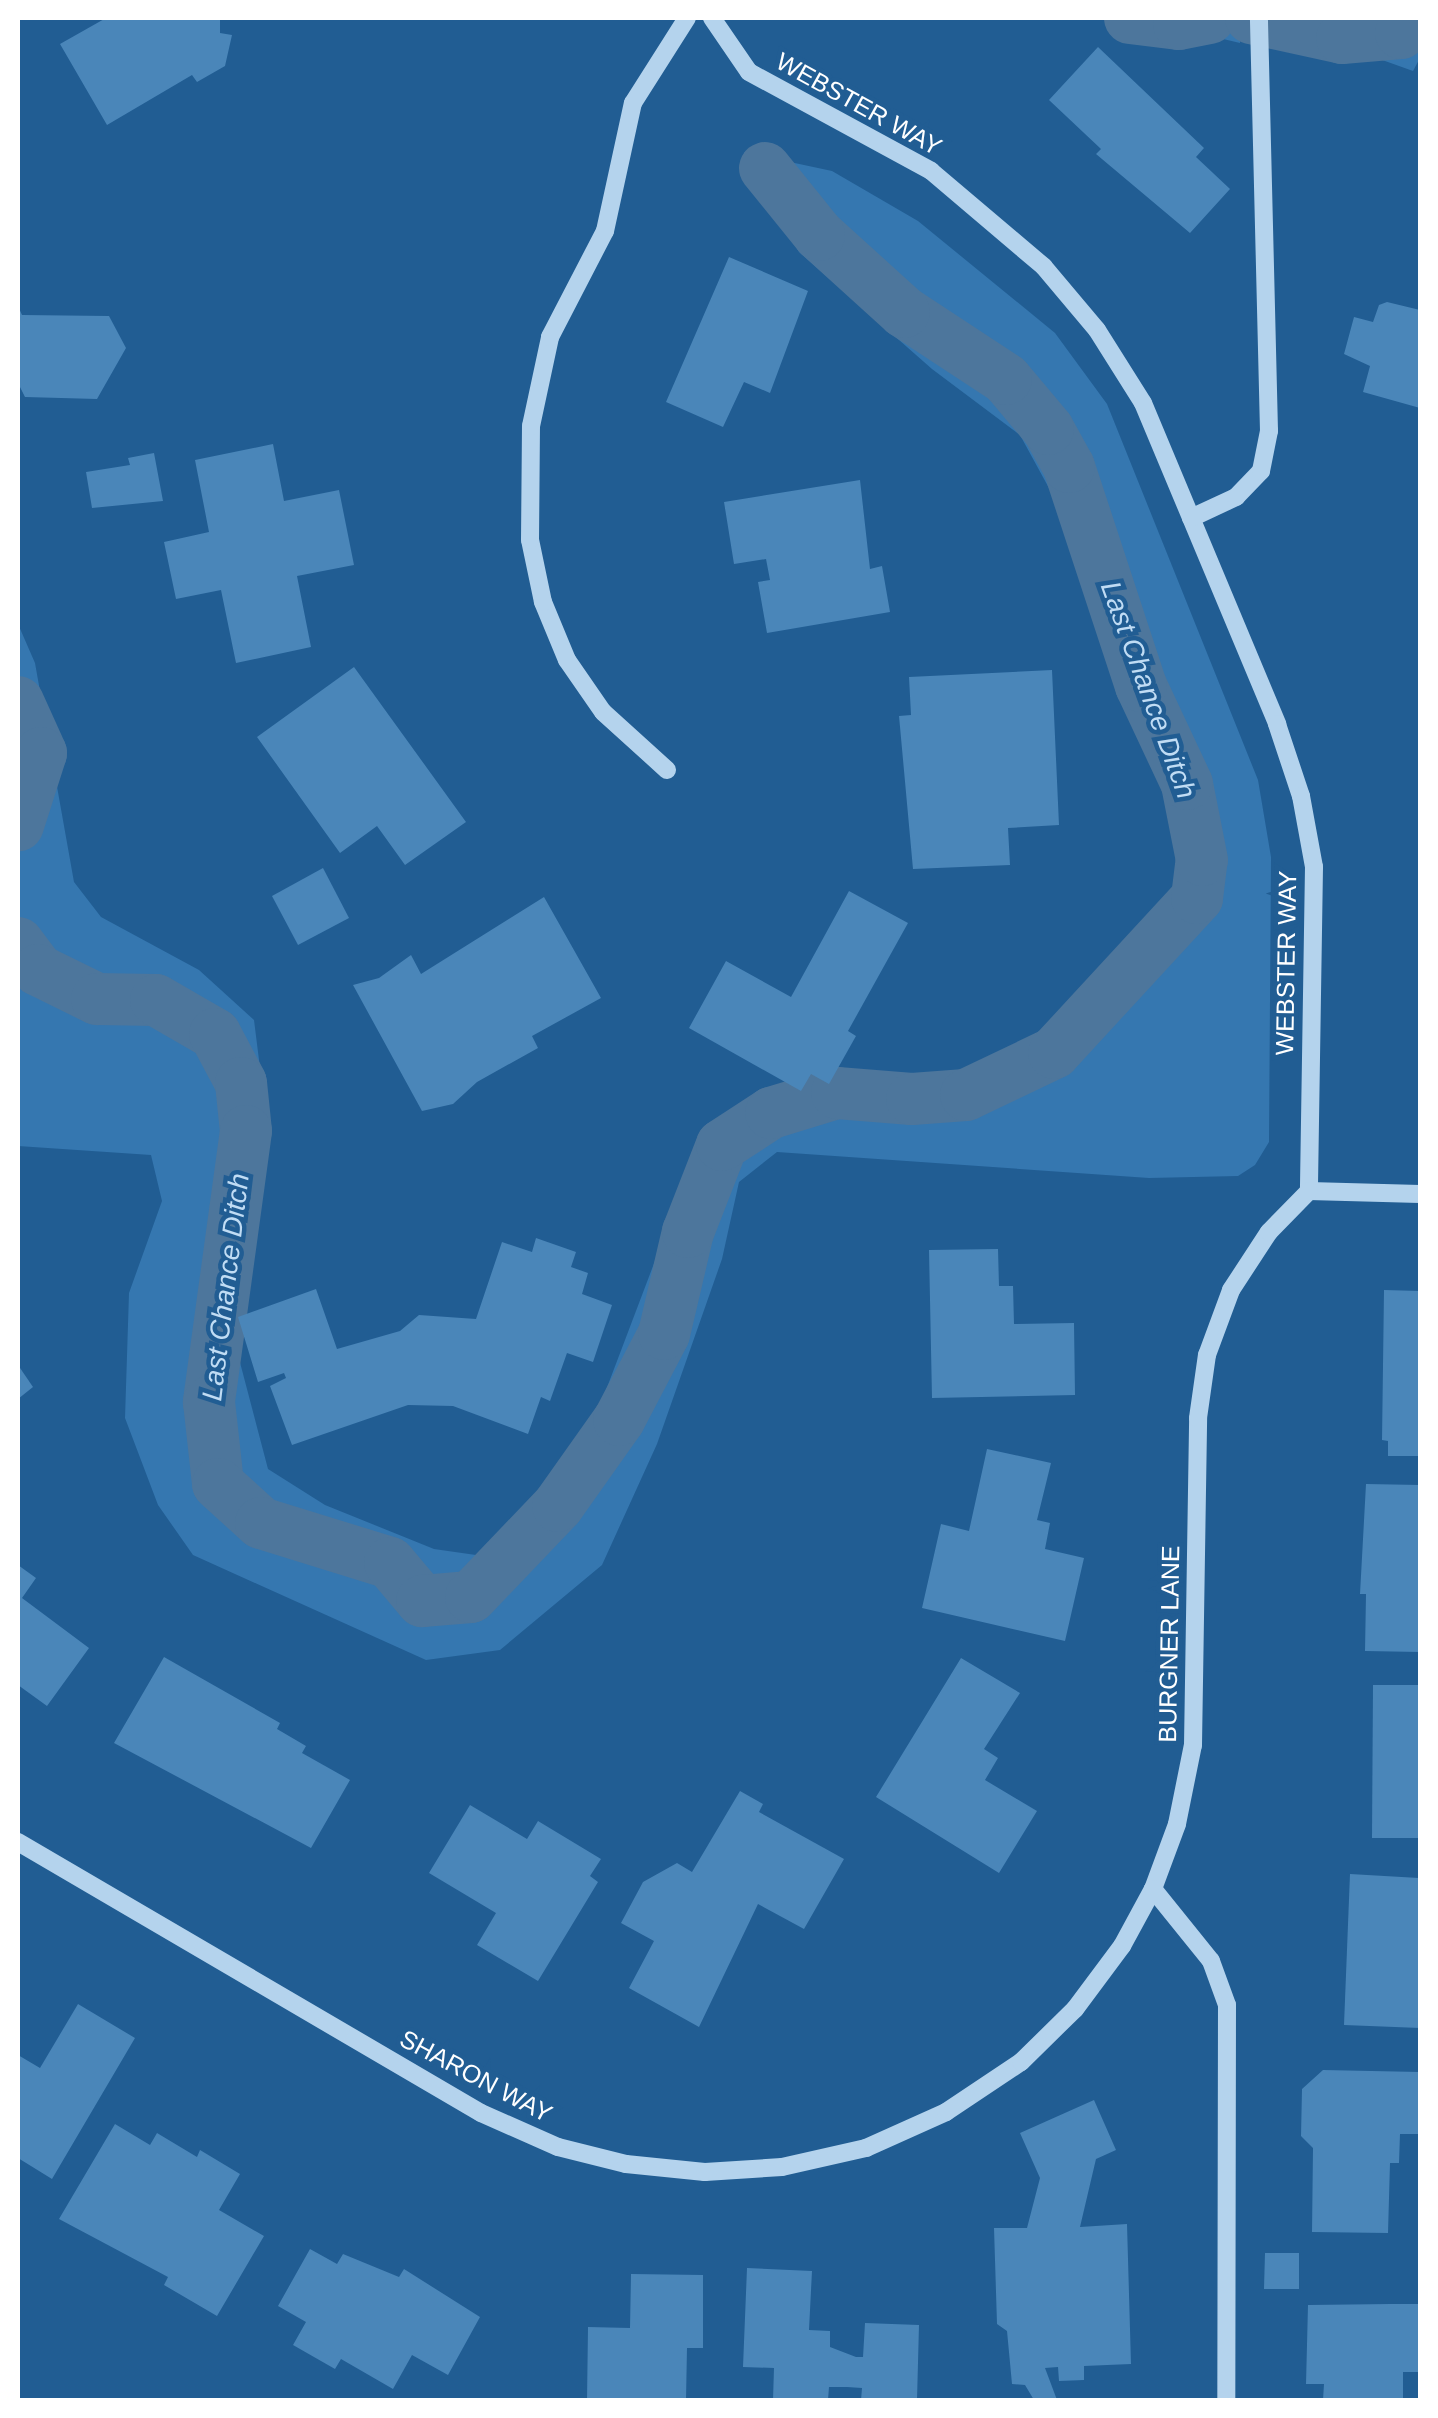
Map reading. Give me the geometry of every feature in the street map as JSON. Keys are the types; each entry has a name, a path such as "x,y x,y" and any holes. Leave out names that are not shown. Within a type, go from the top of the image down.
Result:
{"street":[{"path":"668,770 603,712 567,660 543,602 530,540 530,426 534,389 550,337 605,230 632,103 687,18"},
{"name":"WEBSTER WAY","path":"712,18 749,72 931,171 1044,267 1097,330 1142,403 1278,724 1314,867 1309,1191"},
{"path":"1191,518 1236,497 1262,471 1270,431 1259,18"},
{"path":"1309,1191 1420,1194"},
{"name":"BURGNER LANE","path":"1152,1889 1178,1824 1194,1744 1198,1418 1207,1355 1231,1290 1268,1232 1309,1191"},
{"name":"SHARON WAY","path":"18,1842 482,2113 592,2156 705,2172 782,2167 866,2148 946,2112 1020,2062 1074,2010 1122,1946 1152,1889"},
{"path":"1152,1889 1211,1961 1227,2004 1226,2400"}],"shaded area":[{"path":"1127,18 1241,18 1240,43 1160,24"},
{"path":"1289,18 1420,18 1420,58 1413,71 1290,27"},
{"path":"744,152 832,171 918,221 1055,333 1107,404 1258,780 1271,857 1269,1142 1255,1165 1238,1176 1149,1178 777,1152 739,1182 722,1259 657,1444 602,1565 500,1650 426,1660 193,1555 158,1505 125,1418 129,1293 162,1201 151,1155 18,1146 18,624 35,663 74,882 101,917 199,970 254,1020 266,1116 232,1332 268,1469 325,1505 434,1549 483,1556 547,1499 603,1398 697,1150 814,1086 935,1095 986,1076 1074,1023 1188,893 1191,835 1074,534 1020,435 932,369 799,252"}],"building":[{"path":"106,18 220,18 220,33 232,35 225,66 197,82 192,75 107,125 60,44"},
{"path":"1098,47 1204,148 1196,157 1230,189 1190,233 1096,154 1101,149 1049,100"},
{"path":"729,257 808,291 770,393 744,382 723,427 666,402"},
{"path":"1387,302 1420,310 1420,408 1363,392 1370,366 1344,354 1354,317 1373,322 1379,305"},
{"path":"18,306 22,315 109,316 126,348 97,399 25,397 18,383"},
{"path":"273,444 284,501 339,490 354,565 297,576 311,647 236,663 221,590 176,599 164,542 209,532 195,460"},
{"path":"154,453 163,501 92,508 86,472 130,465 128,458"},
{"path":"860,480 870,569 882,566 890,612 767,633 758,582 770,580 766,559 734,564 724,502"},
{"path":"354,667 466,822 405,865 377,826 340,853 257,737"},
{"path":"1052,670 1059,825 1008,828 1010,865 913,869 899,716 911,715 909,677"},
{"path":"323,868 349,918 298,945 272,896"},
{"path":"849,891 908,923 848,1031 856,1036 829,1084 811,1074 801,1091 689,1028 726,961 791,997"},
{"path":"544,897 601,998 532,1036 538,1048 477,1082 453,1104 422,1111 353,985 379,978 411,955 421,974"},
{"path":"536,1238 576,1252 571,1267 588,1273 582,1294 612,1305 593,1362 567,1353 550,1401 541,1397 528,1434 453,1406 408,1405 292,1445 270,1386 286,1378 284,1373 258,1382 238,1317 316,1289 337,1349 400,1331 419,1315 476,1319 502,1242 532,1252"},
{"path":"998,1249 999,1286 1013,1286 1014,1324 1074,1323 1075,1395 932,1398 929,1250"},
{"path":"1384,1290 1420,1291 1420,1456 1388,1456 1388,1441 1382,1440"},
{"path":"18,1365 33,1387 18,1399"},
{"path":"987,1449 1051,1463 1037,1520 1050,1523 1045,1549 1084,1558 1065,1641 922,1608 941,1524 969,1531"},
{"path":"1366,1484 1420,1485 1420,1652 1365,1651 1366,1594 1360,1594"},
{"path":"18,1565 36,1578 22,1598 89,1648 47,1706 18,1685"},
{"path":"164,1657 280,1723 277,1729 306,1746 302,1753 350,1780 311,1848 114,1743"},
{"path":"961,1658 1020,1693 984,1749 998,1758 985,1780 1037,1811 999,1873 876,1797"},
{"path":"1373,1685 1420,1685 1420,1838 1372,1838"},
{"path":"740,1791 763,1804 759,1812 844,1859 804,1929 758,1904 699,2027 629,1988 654,1941 621,1923 643,1882 677,1863 692,1872"},
{"path":"470,1805 527,1839 538,1821 601,1859 590,1876 598,1882 538,1981 477,1945 496,1913 429,1873"},
{"path":"1350,1874 1419,1878 1420,2028 1344,2025"},
{"path":"78,2004 135,2038 52,2179 18,2158 18,2055 40,2068"},
{"path":"1323,2070 1420,2072 1420,2134 1400,2134 1399,2163 1390,2163 1388,2233 1312,2232 1313,2148 1301,2136 1302,2089"},
{"path":"1094,2100 1116,2150 1096,2159 1080,2227 1127,2224 1131,2364 1084,2366 1084,2380 1059,2381 1058,2367 1045,2368 1057,2400 1034,2400 1025,2385 1012,2384 1007,2331 997,2324 994,2228 1027,2228 1040,2178 1020,2133"},
{"path":"115,2124 150,2145 157,2133 197,2157 200,2150 240,2174 219,2210 264,2236 217,2316 164,2285 168,2277 59,2219"},
{"path":"310,2249 337,2264 343,2254 399,2277 404,2269 480,2317 448,2375 412,2355 393,2389 341,2359 335,2369 293,2345 306,2322 278,2306"},
{"path":"1265,2253 1299,2253 1299,2289 1264,2289"},
{"path":"747,2268 812,2271 809,2330 830,2331 830,2347 856,2357 863,2357 865,2323 919,2325 917,2400 861,2400 862,2388 829,2387 828,2400 773,2400 774,2368 743,2367"},
{"path":"631,2274 703,2275 703,2348 687,2348 686,2400 587,2400 588,2327 630,2328"},
{"path":"1420,2304 1420,2372 1403,2372 1403,2400 1323,2400 1324,2384 1306,2384 1308,2305"}],"waterway":[{"name":"Last Chance Ditch","path":"1130,18 1179,24 1209,18"},
{"name":"Last Chance Ditch","path":"1251,18 1342,38 1401,33 1413,18"},
{"name":"Last Chance Ditch","path":"18,943 38,970 97,999 156,1000 215,1034 241,1083 246,1131 209,1402 218,1484 261,1523 390,1563 422,1601 471,1597 558,1506 619,1420 664,1334 688,1232 722,1145 771,1113 837,1093 912,1099 966,1095 1054,1053 1197,898 1202,860 1187,784 1141,686 1069,467 1048,429 1006,379 904,312 819,235 765,168"},
{"name":"Last Chance Ditch","path":"18,702 41,753 18,825"}]}
